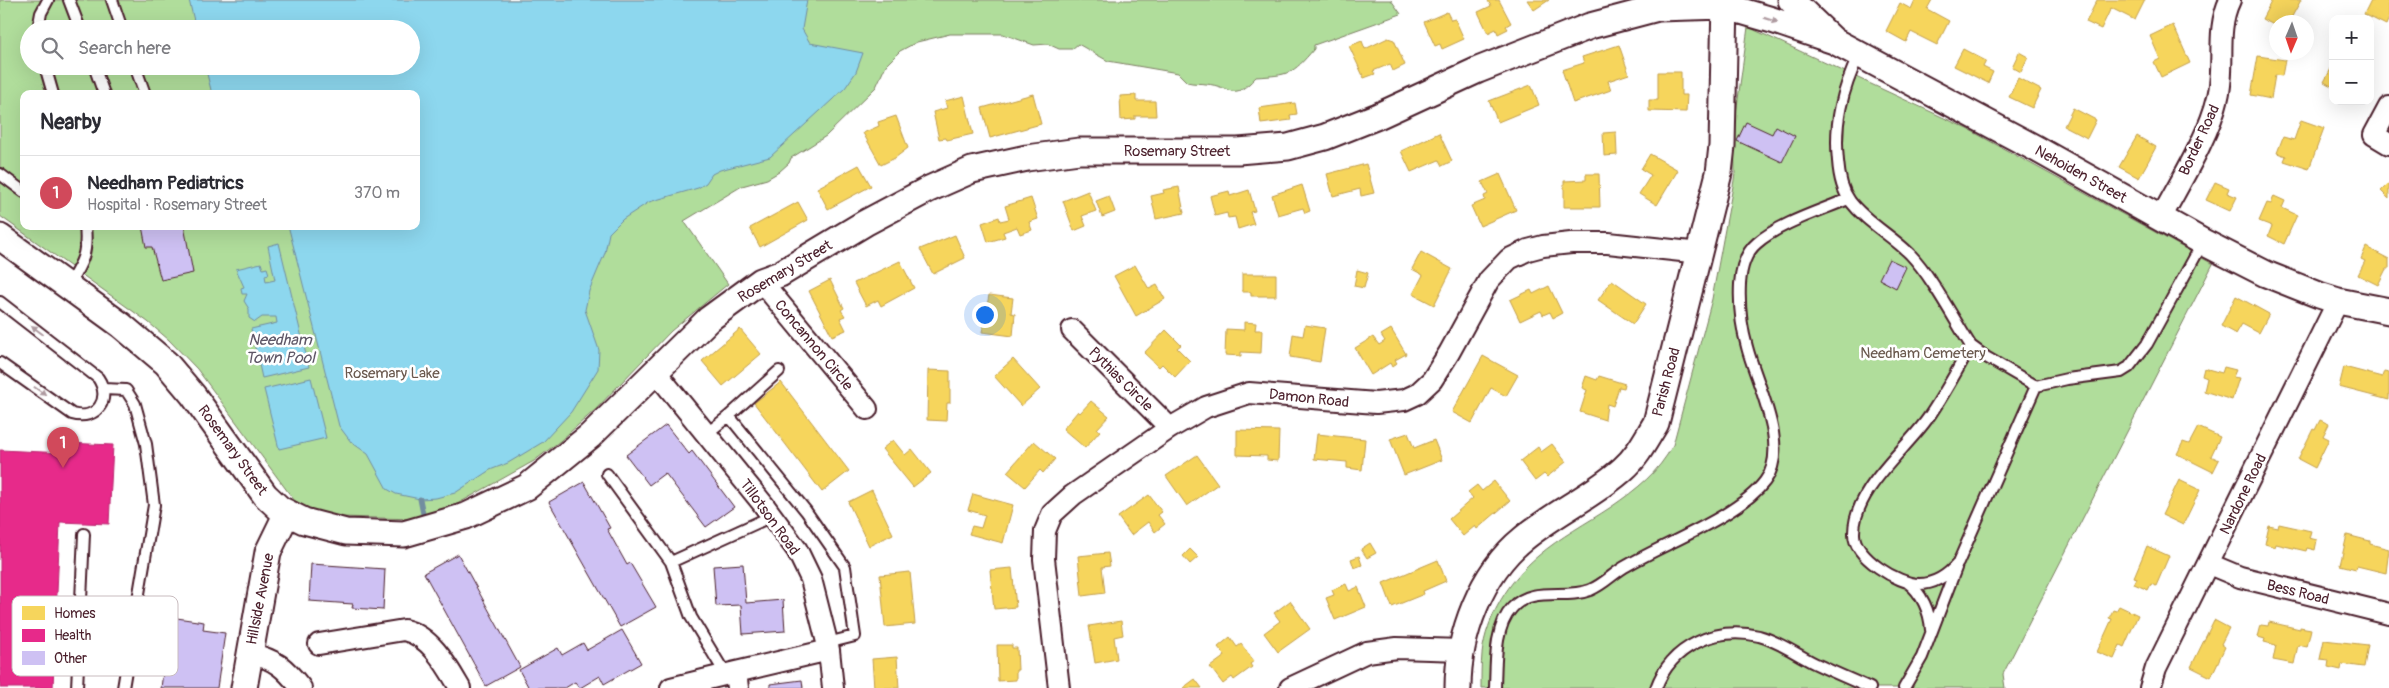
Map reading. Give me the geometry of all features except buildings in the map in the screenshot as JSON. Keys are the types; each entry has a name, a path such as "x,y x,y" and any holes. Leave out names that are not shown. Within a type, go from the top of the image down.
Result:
{"street":[{"name":"Nehoiden Street","path":"1791,0 1834,41 2203,242 2266,274 2338,302 2389,311"},
{"name":"Border Road","path":"2161,218 2207,128 2216,106 2222,69 2220,36 2225,2"},
{"name":"Rosemary Street","path":"0,238 143,343 173,370 265,495 287,514 304,521 346,532 404,534 466,516 527,488 590,436 709,319 761,281 780,274 929,188 972,170 1027,158 1079,152 1238,151 1288,148 1325,137 1378,116 1478,70 1590,26 1658,8 1725,3 1834,41"},
{"name":"Parish Road","path":"1458,688 1462,650 1476,605 1494,569 1522,539 1623,469 1638,453 1656,422 1700,254 1721,159 1725,3"},
{"path":"2381,139 2389,107"},
{"name":"Damon Road","path":"1059,688 1044,559 1045,531 1052,514 1073,495 1170,428 1206,406 1249,393 1376,404 1404,400 1417,394 1432,380 1445,360 1489,280 1509,259 1528,250 1562,244 1608,243 1700,254"},
{"name":"Concannon Circle","path":"761,281 867,409"},
{"name":"Nardone Road","path":"2150,688 2156,668 2338,302"},
{"name":"Pythias Circle","path":"1072,330 1170,428"},
{"name":"Tillotson Road","path":"655,371 772,516 797,550 811,579 828,646 833,688"},
{"name":"Hillside Avenue","path":"244,688 268,552 287,514"},
{"name":"Bess Road","path":"2209,564 2240,577 2389,614"},
{"path":"319,644 404,630 414,632 436,652 460,688"},
{"path":"671,688 733,678 828,646"},
{"path":"1290,688 1367,652 1397,648 1462,650"},
{"path":"250,654 270,658 285,669 301,688"}],"lane":[{"path":"40,20 48,0"},
{"path":"69,0 77,20"},
{"path":"112,0 119,20"},
{"path":"1859,55 1844,89 1837,124 1841,181 1848,199 1861,214 1911,256 1971,346 1986,357 2036,386 2067,379 2121,372 2129,367 2147,344 2203,242"},
{"path":"48,75 52,90"},
{"path":"97,75 103,90"},
{"path":"138,75 144,90"},
{"path":"0,174 20,189"},
{"path":"1495,688 1500,639 1505,619 1514,606 1537,595 1567,595 1590,590 1604,583 1625,566 1740,504 1749,498 1766,480 1773,457 1773,426 1770,412 1756,378 1743,331 1740,302 1744,264 1756,244 1772,232 1848,199"},
{"path":"67,286 84,258 86,249 85,230"},
{"path":"0,302 94,374 104,389 104,396 99,409 93,414 79,416 72,414 0,363"},
{"path":"1958,563 1945,576 1928,583 1914,584 1891,574 1862,555 1854,536 1855,521 1859,510 1880,473 1929,417 1971,346"},
{"path":"706,434 779,371"},
{"path":"1904,688 1931,633 1958,563 2036,386"},
{"path":"104,389 126,390 135,404 146,444 154,505 139,596"},
{"path":"729,416 806,511 845,567 855,636 828,646"},
{"path":"607,474 671,562 691,617 733,678"},
{"path":"671,562 772,516"},
{"path":"81,596 84,534"},
{"path":"1902,579 1919,594 1929,617 1931,633"},
{"path":"1656,688 1660,676 1672,659 1692,644 1718,636 1745,634 1772,641 1870,688"}],"green space":[{"name":"Rosemary Lake","path":"0,0 1391,0 1401,14 1314,45 1314,49 1295,69 1283,74 1256,77 1248,85 1236,91 1215,85 1187,82 1178,73 1108,61 1078,44 1072,49 1059,49 1048,44 1034,45 1003,34 950,34 917,42 900,51 886,65 876,87 826,136 791,158 789,163 779,172 767,179 742,186 684,221 728,284 671,331 595,410 534,461 450,508 417,519 340,517 308,509 294,500 197,369 169,340 148,322 0,216"},
{"name":"Needham Cemetery","path":"1748,27 1968,129 2213,264 2003,674 2005,688 1481,688 1484,640 1494,613 1509,587 1528,565 1546,549 1638,487 1661,464 1673,445 1712,299 1733,186 1735,174 1734,128"}],"water":[{"name":"Rosemary Lake","path":"189,0 807,0 802,29 810,43 863,53 856,72 845,88 770,157 720,170 712,174 706,183 698,188 649,202 623,219 609,233 605,253 589,291 585,310 599,350 598,369 571,412 543,442 508,463 490,470 455,493 436,498 420,499 396,494 387,489 368,454 351,442 339,426 289,230 420,230 420,90 211,90 207,75 420,75 420,20 194,20"},
{"name":"Needham Town Pool","path":"279,243 309,367 262,378 251,329 277,323 276,317 262,317 255,322 249,318 249,309 244,301 247,294 242,294 241,288 244,287 236,269 261,263 263,269 267,268 269,274 265,275 266,282 275,280 268,246"},
{"path":"311,378 326,438 279,449 264,389"}],"waterway":[{"path":"420,499 423,514"}],"place":[{"name":"Needham Pediatrics","path":"63,468"}]}
